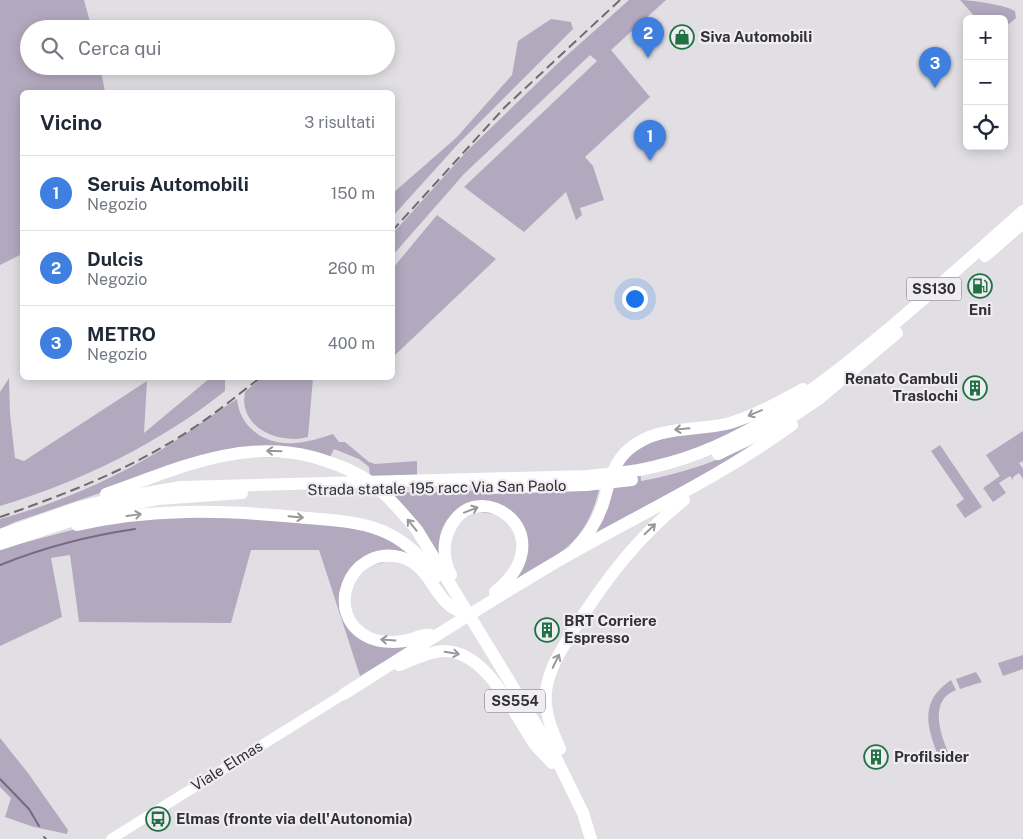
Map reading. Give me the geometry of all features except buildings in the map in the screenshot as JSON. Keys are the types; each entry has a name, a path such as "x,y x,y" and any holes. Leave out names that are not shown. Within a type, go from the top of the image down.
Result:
{"highway":[{"name":"SS130","path":"848,368 899,320 1023,211"},
{"name":"SS130","path":"566,557 586,538 593,527 610,477 617,463 627,451 641,440 669,430 718,426 743,418 785,399 832,370 848,368 1023,223"},
{"name":"SS130","path":"487,601 504,594 566,557 709,478 767,442 850,380 848,368"},
{"name":"Strada statale 195 racc Via San Paolo","path":"0,544 106,509 158,499 210,494 354,491 397,486 586,480 640,474 740,434 785,410 848,368"},
{"path":"583,813 580,791 550,728 546,708 546,692 554,663 602,585 636,543 687,497 756,456 766,448 767,442"},
{"path":"80,507 88,500 216,456 259,450 288,451 334,463 372,484 398,508 417,530 435,568"},
{"name":"Strada statale 195 racc Via San Paolo","path":"0,535 80,507 181,487 214,484 342,483 397,486"},
{"path":"344,694 471,613 487,601 514,574 524,548 515,521 505,511 492,506 478,506 465,511 453,521 444,547 445,562 457,587 456,596"},
{"path":"36,532 47,533 86,523 164,512 231,511 344,521 367,526 398,538 435,568"},
{"path":"504,594 515,595 546,578 583,554 586,547"},
{"path":"440,632 426,634 410,640 383,641 371,638 358,630 346,609 344,595 349,578 360,565 372,558 386,556 401,557 425,572 448,606 457,610"},
{"name":"SS554","path":"435,568 456,596 554,754 583,813 591,839"},
{"name":"SS554","path":"435,568 457,610 552,763 574,807 585,839"},
{"path":"373,675 428,653 442,651 464,656 487,674 516,712 537,746 552,763"}],"main road":[{"name":"Viale Elmas","path":"111,839 344,694"}],"shaded area":[{"path":"0,0 84,0 90,20 20,20 20,75 102,75 105,90 20,90 20,255 0,265"},
{"path":"629,0 666,0 611,50 650,97 585,157 593,166 604,200 580,208 582,215 576,220 566,192 524,232 464,187 597,61 590,55 464,174 395,253 395,231 468,150 556,65"},
{"path":"960,0 980,2 1011,9 1015,11 1016,18 1008,25 1008,15 973,15"},
{"path":"551,19 571,22 573,29 459,143 395,214 395,191 456,138 512,75 518,41"},
{"path":"437,215 496,259 395,355 395,266"},
{"path":"9,378 10,414 15,458 24,461 147,381 144,433 208,380 225,380 225,391 173,428 146,444 90,473 0,506 0,392"},
{"path":"259,380 313,380 308,437 285,438 273,436 263,431 254,424 248,415 244,404 245,392"},
{"path":"237,399 239,410 249,427 265,438 275,442 300,442 333,434 339,442 345,442 369,462 375,464 417,461 417,476 385,477 406,492 600,486 587,522 579,534 559,553 516,581 513,580 518,574 516,517 458,509 448,519 442,530 439,543 440,557 370,477 369,467 359,459 334,449 330,457 203,458 15,522 0,529 0,519 42,506 83,490 123,471 161,450"},
{"path":"772,412 698,449 640,464 641,481 702,465 761,441 756,446 589,537 617,466 639,445"},
{"path":"1023,431 1023,461 1019,463 1023,469 1023,479 1019,473 1013,477 1013,480 1010,476 999,483 1006,493 993,502 983,488 1000,476 986,455"},
{"path":"940,445 982,507 965,518 956,505 964,499 931,451"},
{"path":"170,514 335,525 369,532 390,540 410,555 352,571 347,622 408,647 360,676 319,550 251,550 231,623 79,622 70,555 51,558 62,617 0,646 0,549 91,525"},
{"path":"1023,655 1023,669 1003,676 998,663"},
{"path":"976,672 982,682 960,689 956,679"},
{"path":"951,680 956,690 942,701 939,709 940,727 948,752 938,755 931,734 928,714 934,696"},
{"path":"0,738 28,773 68,830 67,834 34,827 5,817 11,798 0,787"}],"waterway":[{"path":"0,565 66,543 135,529"},
{"path":"0,779 29,809 39,826"}],"railway":[{"path":"395,228 505,107 620,0"},
{"path":"0,517 52,498 128,466 207,419 257,380"}],"place":[{"name":"Siva Automobili","path":"682,37"},
{"name":"Dulcis","path":"648,58"},
{"name":"METRO","path":"935,88"},
{"name":"Seruis Automobili","path":"650,161"},
{"name":"Eni","path":"980,286"},
{"name":"Renato Cambuli Traslochi","path":"975,388"},
{"name":"BRT Corriere Espresso","path":"547,630"},
{"name":"Profilsider","path":"876,757"},
{"name":"Elmas (fronte via dell'Autonomia)","path":"158,819"}]}
